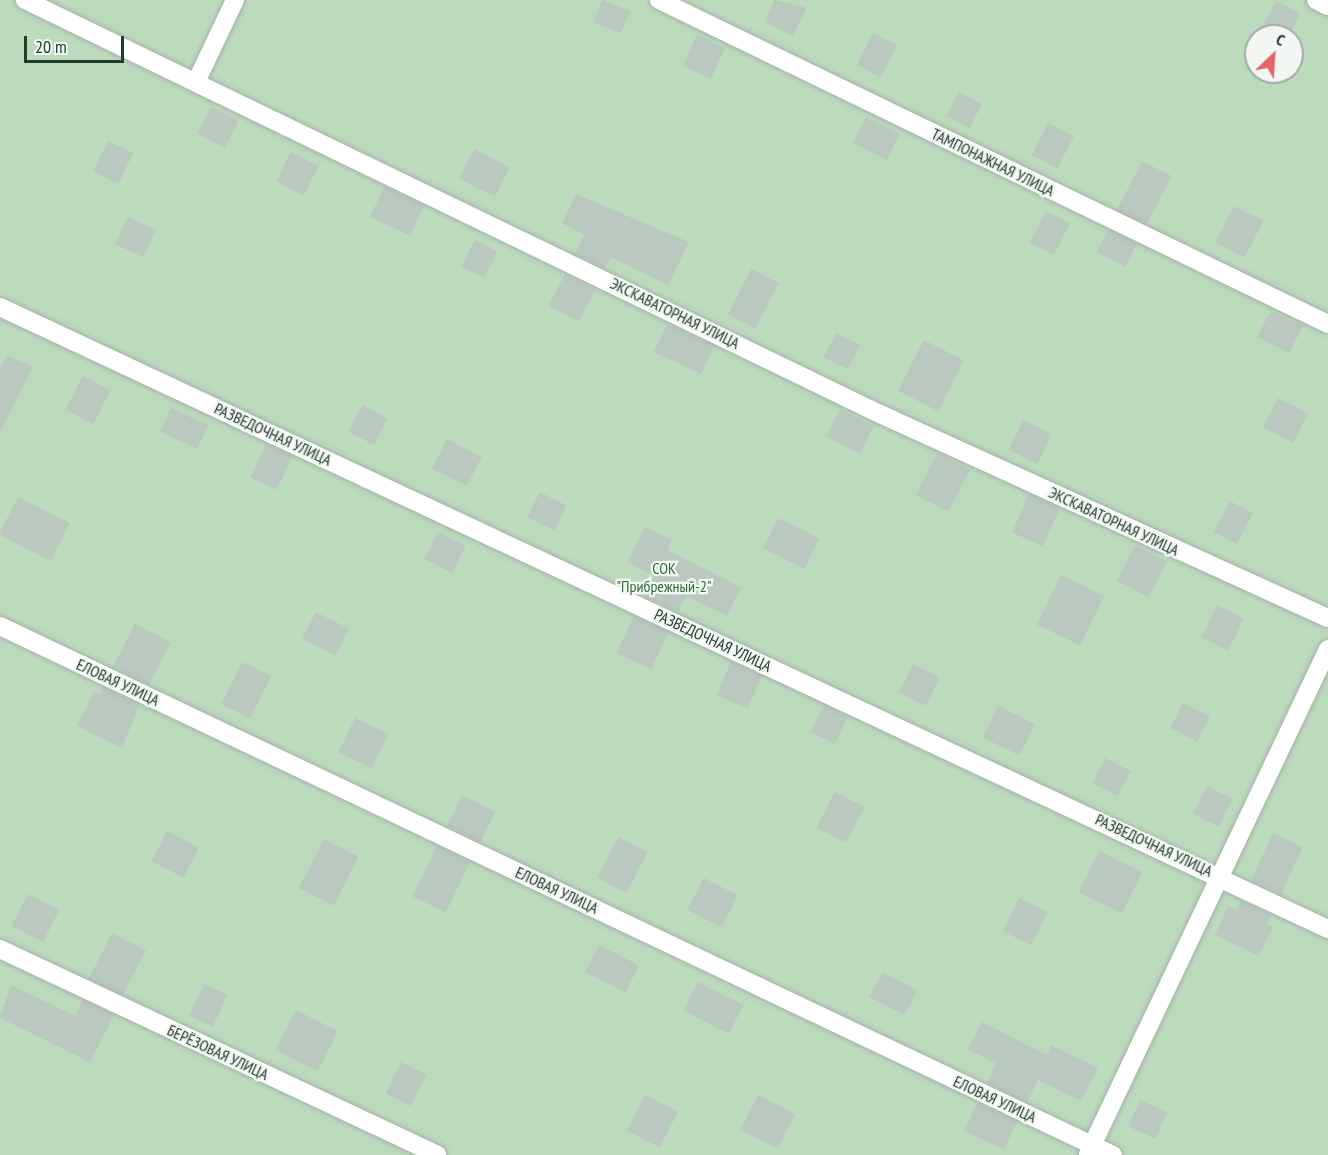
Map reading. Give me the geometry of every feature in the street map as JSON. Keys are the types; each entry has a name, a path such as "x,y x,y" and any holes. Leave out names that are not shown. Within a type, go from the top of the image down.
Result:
{"street":[{"name":"ЭКСКАВАТОРНАЯ УЛИЦА","path":"26,0 197,80 880,414 1328,618"},
{"path":"197,80 235,0"},
{"name":"ТАМПОНАЖНАЯ УЛИЦА","path":"659,0 1328,324"},
{"path":"1316,0 1328,6"},
{"name":"РАЗВЕДОЧНАЯ УЛИЦА","path":"0,307 1220,876 1328,929"},
{"name":"ЕЛОВАЯ УЛИЦА","path":"0,626 1089,1150 1113,1155"},
{"path":"1089,1150 1328,649"},
{"name":"БЕРЁЗОВАЯ УЛИЦА","path":"0,949 437,1155"}],"green space":[{"name":"СОК \"Прибрежный-2\"","path":"0,0 1328,0 1328,1155 0,1155"}],"building":[{"path":"602,0 630,11 621,33 593,22"},
{"path":"775,0 807,8 793,36 764,22"},
{"path":"1276,1 1300,13 1294,24 1264,24"},
{"path":"873,33 897,45 881,77 857,65"},
{"path":"697,35 725,48 711,79 683,66"},
{"path":"959,92 982,104 969,128 946,116"},
{"path":"211,107 239,121 225,148 197,134"},
{"path":"866,117 900,134 887,160 853,143"},
{"path":"1048,123 1074,136 1057,168 1032,155"},
{"path":"108,141 133,153 118,184 93,172"},
{"path":"474,149 510,167 495,197 459,178"},
{"path":"291,152 319,166 304,195 276,181"},
{"path":"1142,161 1171,176 1146,225 1117,210"},
{"path":"384,187 424,206 410,236 370,217"},
{"path":"576,194 689,242 668,285 611,257 605,268 575,254 584,235 562,223"},
{"path":"1234,206 1263,221 1245,258 1215,243"},
{"path":"1046,211 1070,223 1054,255 1030,243"},
{"path":"128,217 156,230 143,257 115,244"},
{"path":"1108,230 1137,244 1126,266 1097,252"},
{"path":"475,240 497,251 484,278 462,267"},
{"path":"751,269 779,283 755,329 728,314"},
{"path":"565,274 595,289 579,322 549,306"},
{"path":"1276,313 1303,326 1289,353 1257,337 1269,314"},
{"path":"667,324 714,346 701,374 654,352"},
{"path":"836,333 860,345 848,369 824,357"},
{"path":"924,340 964,360 938,411 898,391"},
{"path":"7,355 33,367 0,433 0,369"},
{"path":"83,376 111,390 93,424 66,410"},
{"path":"1278,398 1308,413 1293,443 1263,427"},
{"path":"362,405 388,418 374,445 348,432"},
{"path":"171,408 208,425 197,449 160,432"},
{"path":"840,409 874,426 860,454 826,437"},
{"path":"1023,420 1052,434 1037,464 1009,450"},
{"path":"447,439 482,457 467,486 432,468"},
{"path":"266,444 292,456 277,490 250,478"},
{"path":"937,453 970,470 949,512 916,495"},
{"path":"540,492 567,506 554,531 527,517"},
{"path":"1029,494 1060,508 1043,546 1012,532"},
{"path":"18,497 70,523 51,561 0,535"},
{"path":"1230,501 1253,513 1237,544 1214,532"},
{"path":"778,518 819,538 804,569 763,549"},
{"path":"645,527 672,540 667,550 741,587 727,616 686,596 678,612 644,596 654,576 627,562"},
{"path":"438,532 466,546 452,573 424,559"},
{"path":"1135,545 1167,561 1149,597 1117,581"},
{"path":"1061,575 1104,596 1080,645 1037,624"},
{"path":"1217,605 1244,618 1228,651 1201,637"},
{"path":"316,612 349,629 335,656 302,639"},
{"path":"634,616 668,632 651,669 617,653"},
{"path":"135,624 171,642 149,685 113,667"},
{"path":"242,662 271,676 250,718 221,704"},
{"path":"731,662 762,676 747,709 716,695"},
{"path":"913,664 940,677 926,706 899,693"},
{"path":"103,687 139,705 122,748 77,726 94,691 100,694"},
{"path":"1183,703 1210,717 1197,742 1170,728"},
{"path":"824,705 848,717 834,744 810,732"},
{"path":"998,706 1035,724 1020,755 983,737"},
{"path":"355,718 388,734 372,768 338,752"},
{"path":"1105,758 1131,771 1118,796 1092,783"},
{"path":"1207,786 1233,799 1219,827 1193,814"},
{"path":"835,792 864,807 846,843 817,828"},
{"path":"462,795 495,811 480,842 447,826"},
{"path":"167,831 199,847 184,878 152,861"},
{"path":"1273,833 1303,847 1281,894 1251,880"},
{"path":"618,837 647,852 627,893 597,878"},
{"path":"324,839 359,857 334,906 299,888"},
{"path":"437,846 470,862 446,913 412,896"},
{"path":"1099,851 1142,872 1122,913 1079,892"},
{"path":"704,878 738,895 722,927 688,910"},
{"path":"28,894 59,910 43,942 12,926"},
{"path":"1019,898 1048,912 1032,945 1003,931"},
{"path":"1241,901 1271,915 1267,924 1273,927 1259,956 1215,935 1228,906 1237,910"},
{"path":"112,933 146,950 123,996 89,978"},
{"path":"599,945 639,965 625,992 585,972"},
{"path":"882,972 918,990 905,1015 869,997"},
{"path":"698,982 743,1005 729,1034 683,1011"},
{"path":"204,984 228,995 213,1027 189,1016"},
{"path":"11,985 75,1016 83,1000 114,1015 90,1062 0,1018"},
{"path":"296,1010 338,1031 317,1071 276,1050"},
{"path":"982,1022 1047,1055 1051,1045 1098,1068 1081,1101 1038,1080 1027,1102 987,1083 996,1064 968,1049"},
{"path":"401,1062 426,1074 411,1106 386,1093"},
{"path":"645,1095 678,1112 660,1147 627,1131"},
{"path":"758,1095 795,1114 778,1149 740,1130"},
{"path":"1140,1100 1167,1112 1156,1139 1128,1126"},
{"path":"977,1103 1017,1122 1004,1150 964,1131"}]}
